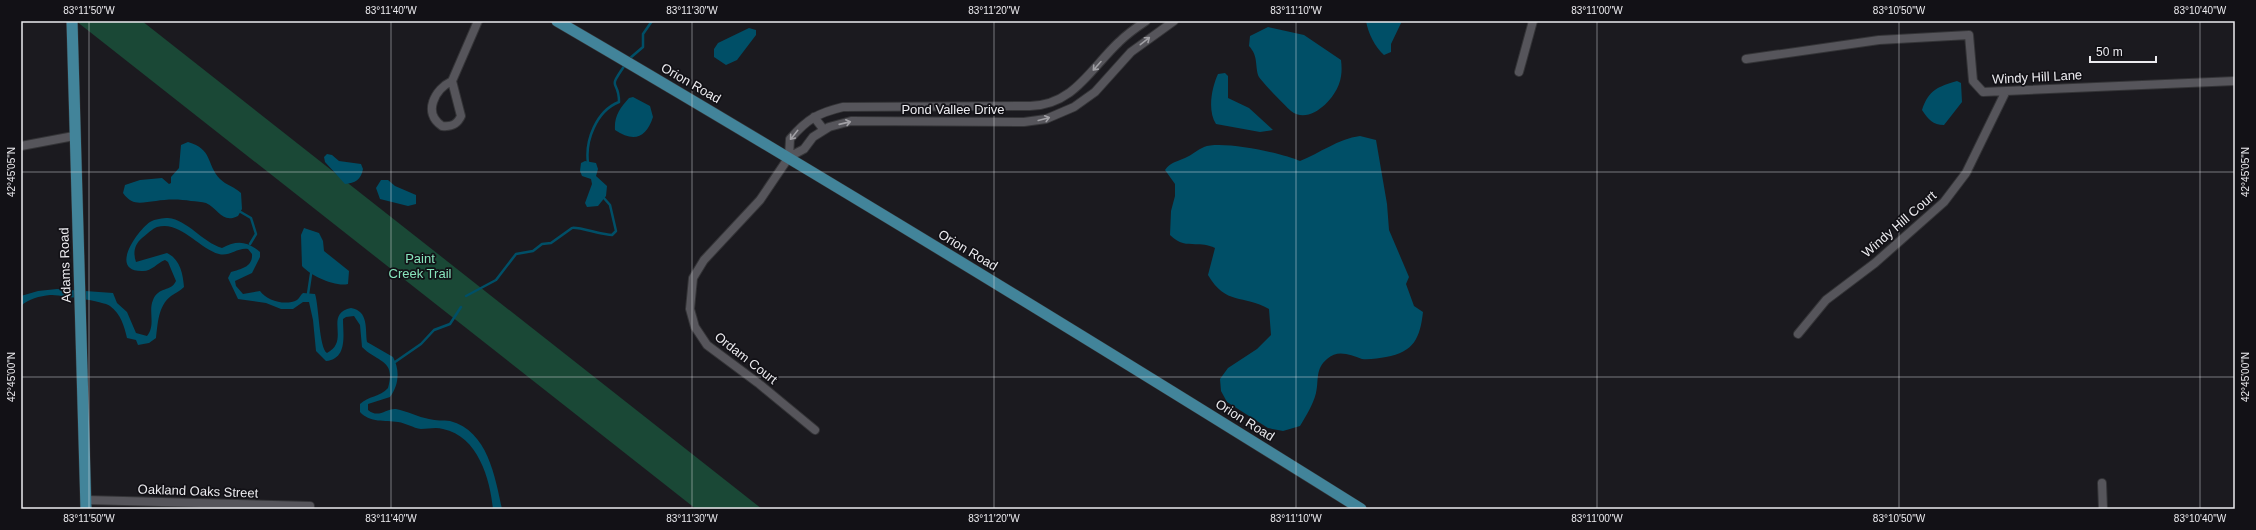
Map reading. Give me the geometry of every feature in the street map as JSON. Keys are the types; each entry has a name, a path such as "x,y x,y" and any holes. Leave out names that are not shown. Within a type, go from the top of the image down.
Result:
{"main road":[{"name":"Adams Road","path":"72,21 74,136 86,504"},
{"name":"Orion Road","path":"557,21 789,157 1076,332 1361,509"}],"street":[{"path":"452,81 447,83 434,98 432,103 432,115 434,120 442,126 454,125 459,122 461,116 452,81 478,21"},
{"name":"Pond Vallee Drive","path":"789,157 790,139 801,126 820,113 843,107 1030,106 1052,101 1076,89 1118,42 1146,21"},
{"name":"Pond Vallee Drive","path":"789,157 804,149 813,137 824,130 851,121 1030,121 1046,119 1074,108 1095,92 1131,52 1174,21"},
{"path":"1519,72 1533,21"},
{"name":"Windy Hill Lane","path":"1746,59 1879,40 1969,35 1973,81 1983,92 2005,93 2093,86 2235,81"},
{"name":"Windy Hill Court","path":"1798,334 1826,300 1875,263 1944,202 1966,173 2005,93"},
{"path":"1030,106 1030,121"},
{"path":"876,121 877,107"},
{"path":"814,117 824,130"},
{"path":"21,146 74,136"},
{"name":"Ordam Court","path":"789,157 760,200 704,260 693,278 690,309 695,327 707,345 771,392 815,430"},
{"path":"2102,483 2103,509"},
{"name":"Oakland Oaks Street","path":"86,504 310,506"}],"green space":[{"name":"Paint Creek Trail","path":"76,21 142,21 762,509 696,509"}],"water":[{"path":"1366,21 1402,21 1391,44 1391,52 1384,55 1378,48 1370,35"},
{"path":"1268,27 1304,35 1341,60 1342,72 1336,91 1320,109 1313,113 1298,115 1291,111 1259,77 1255,56 1249,46 1250,36"},
{"path":"749,28 756,30 756,35 737,60 726,65 714,57 714,49 718,43"},
{"path":"1225,73 1228,76 1228,98 1249,108 1273,130 1260,132 1216,124 1213,118 1211,105 1212,92 1218,74"},
{"path":"1957,81 1961,83 1962,102 1944,125 1934,123 1922,110 1928,97 1939,87"},
{"path":"633,97 650,106 653,117 647,130 643,134 633,137 615,130 615,125 620,109 629,98"},
{"path":"1360,136 1376,140 1387,204 1389,230 1409,277 1406,284 1414,306 1423,312 1420,329 1414,342 1403,352 1396,355 1368,359 1362,359 1344,354 1335,354 1331,356 1323,363 1319,371 1315,397 1300,426 1283,431 1268,428 1227,402 1221,391 1220,379 1228,368 1257,349 1271,335 1269,309 1228,295 1215,285 1208,275 1215,248 1203,244 1181,243 1170,235 1171,211 1175,196 1175,184 1165,170 1174,162 1188,157 1204,147 1212,145 1252,148 1280,154 1300,161 1344,140"},
{"path":"188,142 202,149 220,179 241,193 242,209 238,216 233,218 224,217 206,203 199,202 165,200 138,203 130,200 123,193 125,185 140,180 162,178 169,184 171,183 171,177 179,168 181,145"},
{"path":"327,154 332,155 339,161 361,164 363,169 361,176 355,182 345,184 325,162 324,157"},
{"path":"585,161 596,163 598,169 596,176 607,186 606,196 598,206 587,207 585,203 592,184 591,179 582,176 580,171 581,163"},
{"path":"381,180 388,180 395,186 416,195 416,204 408,206 380,199 376,188"},
{"path":"161,218 168,218 182,223 208,241 222,248 227,245 242,243 255,248 260,252 260,257 252,273 235,281 236,286 243,294 260,291 263,295 272,300 288,303 297,300 303,293 315,294 322,343 324,350 327,353 334,348 337,342 337,322 343,311 351,308 361,313 365,321 367,342 393,357 398,372 397,382 390,397 368,404 368,410 376,414 396,409 432,420 450,421 463,426 473,434 488,457 502,509 493,509 489,485 480,460 465,440 455,433 440,428 421,429 393,421 368,418 360,412 360,404 363,401 385,391 388,388 390,372 384,363 362,347 360,325 354,316 343,319 343,345 341,351 338,356 326,361 316,351 313,320 309,302 303,302 293,309 281,309 266,303 238,299 228,278 231,272 246,267 251,262 252,254 248,249 241,249 223,255 219,254 211,251 181,231 173,227 165,226 155,228 142,238 137,243 135,249 136,262 167,253 175,259 180,267 184,287 171,296 163,305 159,315 156,338 149,343 138,345 136,340 127,338 119,316 114,309 106,304 50,295 34,298 21,306 21,296 38,291 57,289 113,293 117,303 127,312 136,333 147,336 150,332 152,323 151,309 153,300 158,293 171,287 176,281 168,262 165,260 149,270 143,271 133,270 128,265 126,258 128,250 138,234 150,222"},
{"path":"304,228 319,233 323,241 324,251 349,271 348,284 337,284 324,280 306,270 302,266 301,235"}],"waterway":[{"path":"629,59 643,47 643,34 652,21"},
{"path":"588,163 588,145 590,136 598,119 611,106 619,102 615,82 625,65"},
{"path":"466,296 496,280 516,254 533,251 542,244 551,243 572,228 579,228 612,235 616,231 610,205 603,197"},
{"path":"239,211 251,218 256,234 250,244"},
{"path":"308,294 311,274"},
{"path":"395,362 421,344 434,330 450,324 461,307"}]}
